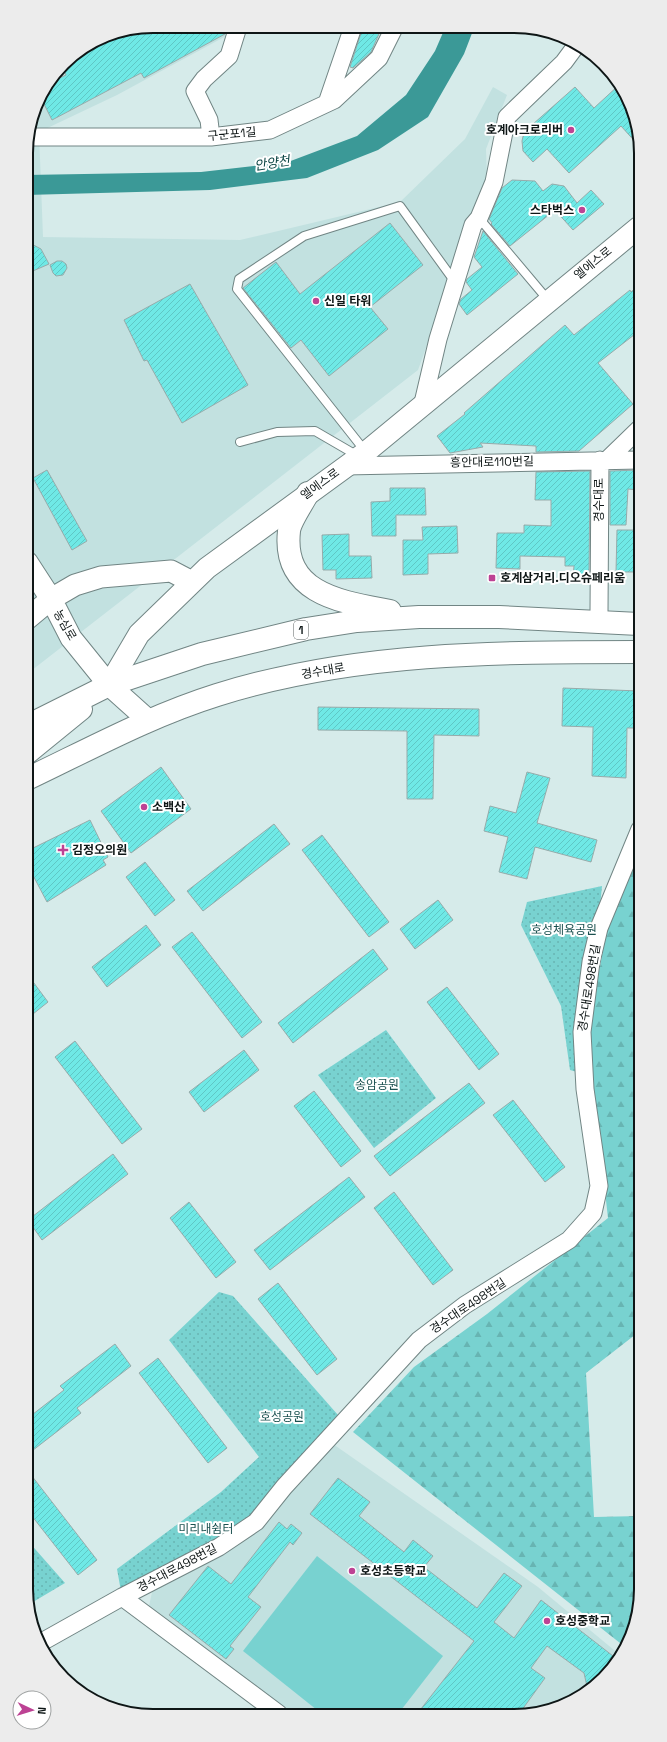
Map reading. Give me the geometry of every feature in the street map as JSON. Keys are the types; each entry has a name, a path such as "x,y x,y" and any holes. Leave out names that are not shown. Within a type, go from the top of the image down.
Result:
{"main road":[{"path":"308,493 289,530 290,555 298,575 314,590 349,603 419,617"},
{"path":"499,617 599,612 634,612"},
{"name":"1","path":"33,723 109,685 202,654 306,629 357,621 419,617 499,617 634,624"},
{"path":"500,652 634,665"},
{"name":"경수대로","path":"33,776 148,720 215,696 263,682 366,663 431,656 500,652 634,652"},
{"path":"33,748 109,685"}],"street":[{"path":"211,137 209,120 195,91 204,79 229,56 236,33"},
{"path":"327,103 351,33"},
{"name":"구군포1길","path":"34,137 211,137 270,130 334,100 379,58 392,33"},
{"path":"423,403 438,339 473,225 479,218 494,182 507,117 564,62 574,49"},
{"name":"엘에스로","path":"109,685 139,634 207,568 356,458 634,231"},
{"path":"603,460 634,433"},
{"name":"흥안대로110번길","path":"356,458 634,460"},
{"name":"경수대로","path":"599,612 603,460"},
{"name":"농심로","path":"33,571 51,599 71,638 109,685 148,720"},
{"path":"33,614 51,599 75,585 101,577 171,571 192,582"},
{"name":"경수대로498번길","path":"44,1641 122,1597 219,1547 256,1522 284,1487 419,1340 465,1305 569,1240 593,1213 599,1186 585,1089 582,1032 591,962 599,928 634,843"},
{"path":"122,1597 272,1709"}],"lane":[{"path":"356,458 237,289 239,279 304,236 400,206 455,283"},
{"path":"479,218 548,300"},
{"path":"240,442 277,432 315,431 356,458"}],"shaded area":[{"path":"145,33 229,33 228,35 117,95 39,132 43,237 240,240 400,202 465,139 493,87 507,95 486,149 487,178 418,370 33,669 33,145 37,122 42,107 53,86 68,68 86,53 107,42 130,35"},
{"path":"443,33 472,33 464,54 428,117 378,150 307,178 210,190 33,195 33,175 201,172 288,162 357,136 406,95 435,51"},
{"name":"호성초등학교","path":"333,1444 538,1587 616,1652 604,1668 587,1684 567,1697 537,1707 514,1709 281,1709 149,1606 153,1588 224,1555"}],"green space":[{"path":"634,860 634,1336 586,1373 594,1517 634,1516 634,1597 630,1620 621,1644 353,1432 414,1367 487,1314 608,1218 595,1103 589,1027 607,928"},
{"name":"호성체육공원","path":"602,886 584,1074 570,1070 561,1006 521,925 527,902"},
{"name":"송암공원","path":"386,1030 436,1098 374,1148 318,1075"},
{"name":"호성공원","path":"219,1292 233,1296 338,1415 284,1487 219,1547 122,1597 117,1569 221,1492 259,1457 169,1340"},
{"path":"33,1547 65,1583 34,1602"},
{"path":"317,1556 443,1656 402,1709 316,1709 243,1651"}],"building":[{"path":"145,33 225,33 144,78 141,73 52,120 44,104 53,86 60,78 66,75 65,72 68,68 86,53 100,45 122,37"},
{"path":"361,33 379,33 371,52 353,68 350,67"},
{"name":"호계아크로리버","path":"575,87 594,108 615,89 622,100 628,115 633,140 621,126 569,173 547,149 533,162 523,151 522,141 524,132"},
{"path":"512,180 535,181 543,191 552,184 564,186 577,203 591,190 604,204 573,230 555,210 510,246 491,224 492,223 489,219 502,188"},
{"name":"신일 타워","path":"390,223 423,265 370,307 388,329 329,376 301,340 291,348 243,288 276,262 300,294"},
{"path":"483,231 518,274 467,315 459,304 461,299 472,290 466,282 467,279 482,267 474,257"},
{"path":"33,245 41,249 49,264 33,271"},
{"path":"57,261 62,261 66,264 67,268 63,275 56,276 53,273 50,265"},
{"path":"190,284 248,385 182,423 147,360 144,361 124,320"},
{"path":"634,289 634,335 598,363 633,404 579,451 536,452 536,446 480,443 483,447 450,453 437,436 465,414 464,413 565,325 574,335 630,290 631,292"},
{"path":"47,470 87,541 72,550 33,478"},
{"path":"634,470 634,490 628,489 626,525 610,525 610,471"},
{"path":"590,471 589,577 573,577 574,566 565,566 565,557 520,556 520,569 496,568 497,533 524,533 524,525 551,526 551,500 535,500 536,472"},
{"path":"390,488 425,488 426,515 396,515 396,536 372,536 371,502 390,501"},
{"path":"457,526 458,553 428,554 428,574 403,575 403,540 423,540 422,527"},
{"path":"617,530 634,530 634,572 616,572"},
{"path":"349,534 349,556 371,556 372,578 336,579 336,570 323,570 322,535"},
{"path":"563,688 634,691 634,728 627,728 626,778 592,776 593,727 562,726"},
{"path":"318,707 479,709 479,736 434,735 433,799 407,799 407,731 318,730"},
{"path":"161,767 191,809 131,853 101,811"},
{"path":"527,772 550,778 537,823 597,840 591,862 535,847 527,879 499,872 508,837 484,831 490,806 516,813"},
{"path":"90,820 108,857 103,860 106,865 47,902 33,875 33,848"},
{"path":"274,824 290,844 203,911 187,891"},
{"path":"322,835 389,922 369,937 302,850"},
{"path":"145,862 175,900 155,916 126,877"},
{"path":"438,900 453,920 415,949 400,929"},
{"path":"146,925 161,945 107,987 92,967"},
{"path":"192,932 262,1022 242,1038 172,947"},
{"path":"373,949 388,969 293,1043 278,1023"},
{"path":"33,982 48,1002 33,1014"},
{"path":"447,987 499,1054 479,1070 427,1002"},
{"path":"75,1041 142,1129 122,1144 55,1057"},
{"path":"244,1050 259,1070 204,1112 189,1092"},
{"path":"469,1083 485,1103 390,1176 374,1156"},
{"path":"314,1091 361,1151 341,1167 294,1106"},
{"path":"513,1100 565,1167 545,1182 493,1115"},
{"path":"113,1154 128,1174 42,1240 33,1227 33,1216"},
{"path":"349,1177 365,1197 270,1270 254,1250"},
{"path":"394,1192 453,1270 433,1285 374,1208"},
{"path":"189,1202 236,1262 216,1278 170,1218"},
{"path":"278,1283 337,1359 317,1375 258,1299"},
{"path":"115,1344 131,1366 77,1408 81,1413 33,1450 33,1414 64,1390 60,1386"},
{"path":"158,1358 227,1448 208,1463 139,1373"},
{"path":"33,1477 97,1560 78,1575 33,1517"},
{"path":"338,1478 370,1502 359,1516 404,1552 413,1540 433,1556 424,1567 477,1608 504,1573 522,1586 494,1622 514,1638 541,1600 613,1657 587,1684 584,1673 547,1646 531,1668 545,1678 523,1708 421,1709 474,1641 310,1514"},
{"path":"279,1522 287,1529 291,1524 302,1533 293,1545 290,1542 248,1597 261,1607 230,1646 234,1649 226,1659 169,1615 208,1566 231,1584"}],"place":[{"name":"호계아크로리버","path":"571,130"},
{"name":"스타벅스","path":"582,210"},
{"name":"신일 타워","path":"316,301"},
{"name":"호계삼거리.디오슈페리움","path":"492,578"},
{"name":"소백산","path":"144,807"},
{"name":"김정오의원","path":"63,850"},
{"name":"호성초등학교","path":"352,1571"},
{"name":"호성중학교","path":"547,1621"}],"water label":[{"name":"안양천","path":"272,163"}],"park label":[{"name":"미리내쉼터","path":"206,1529"}]}
